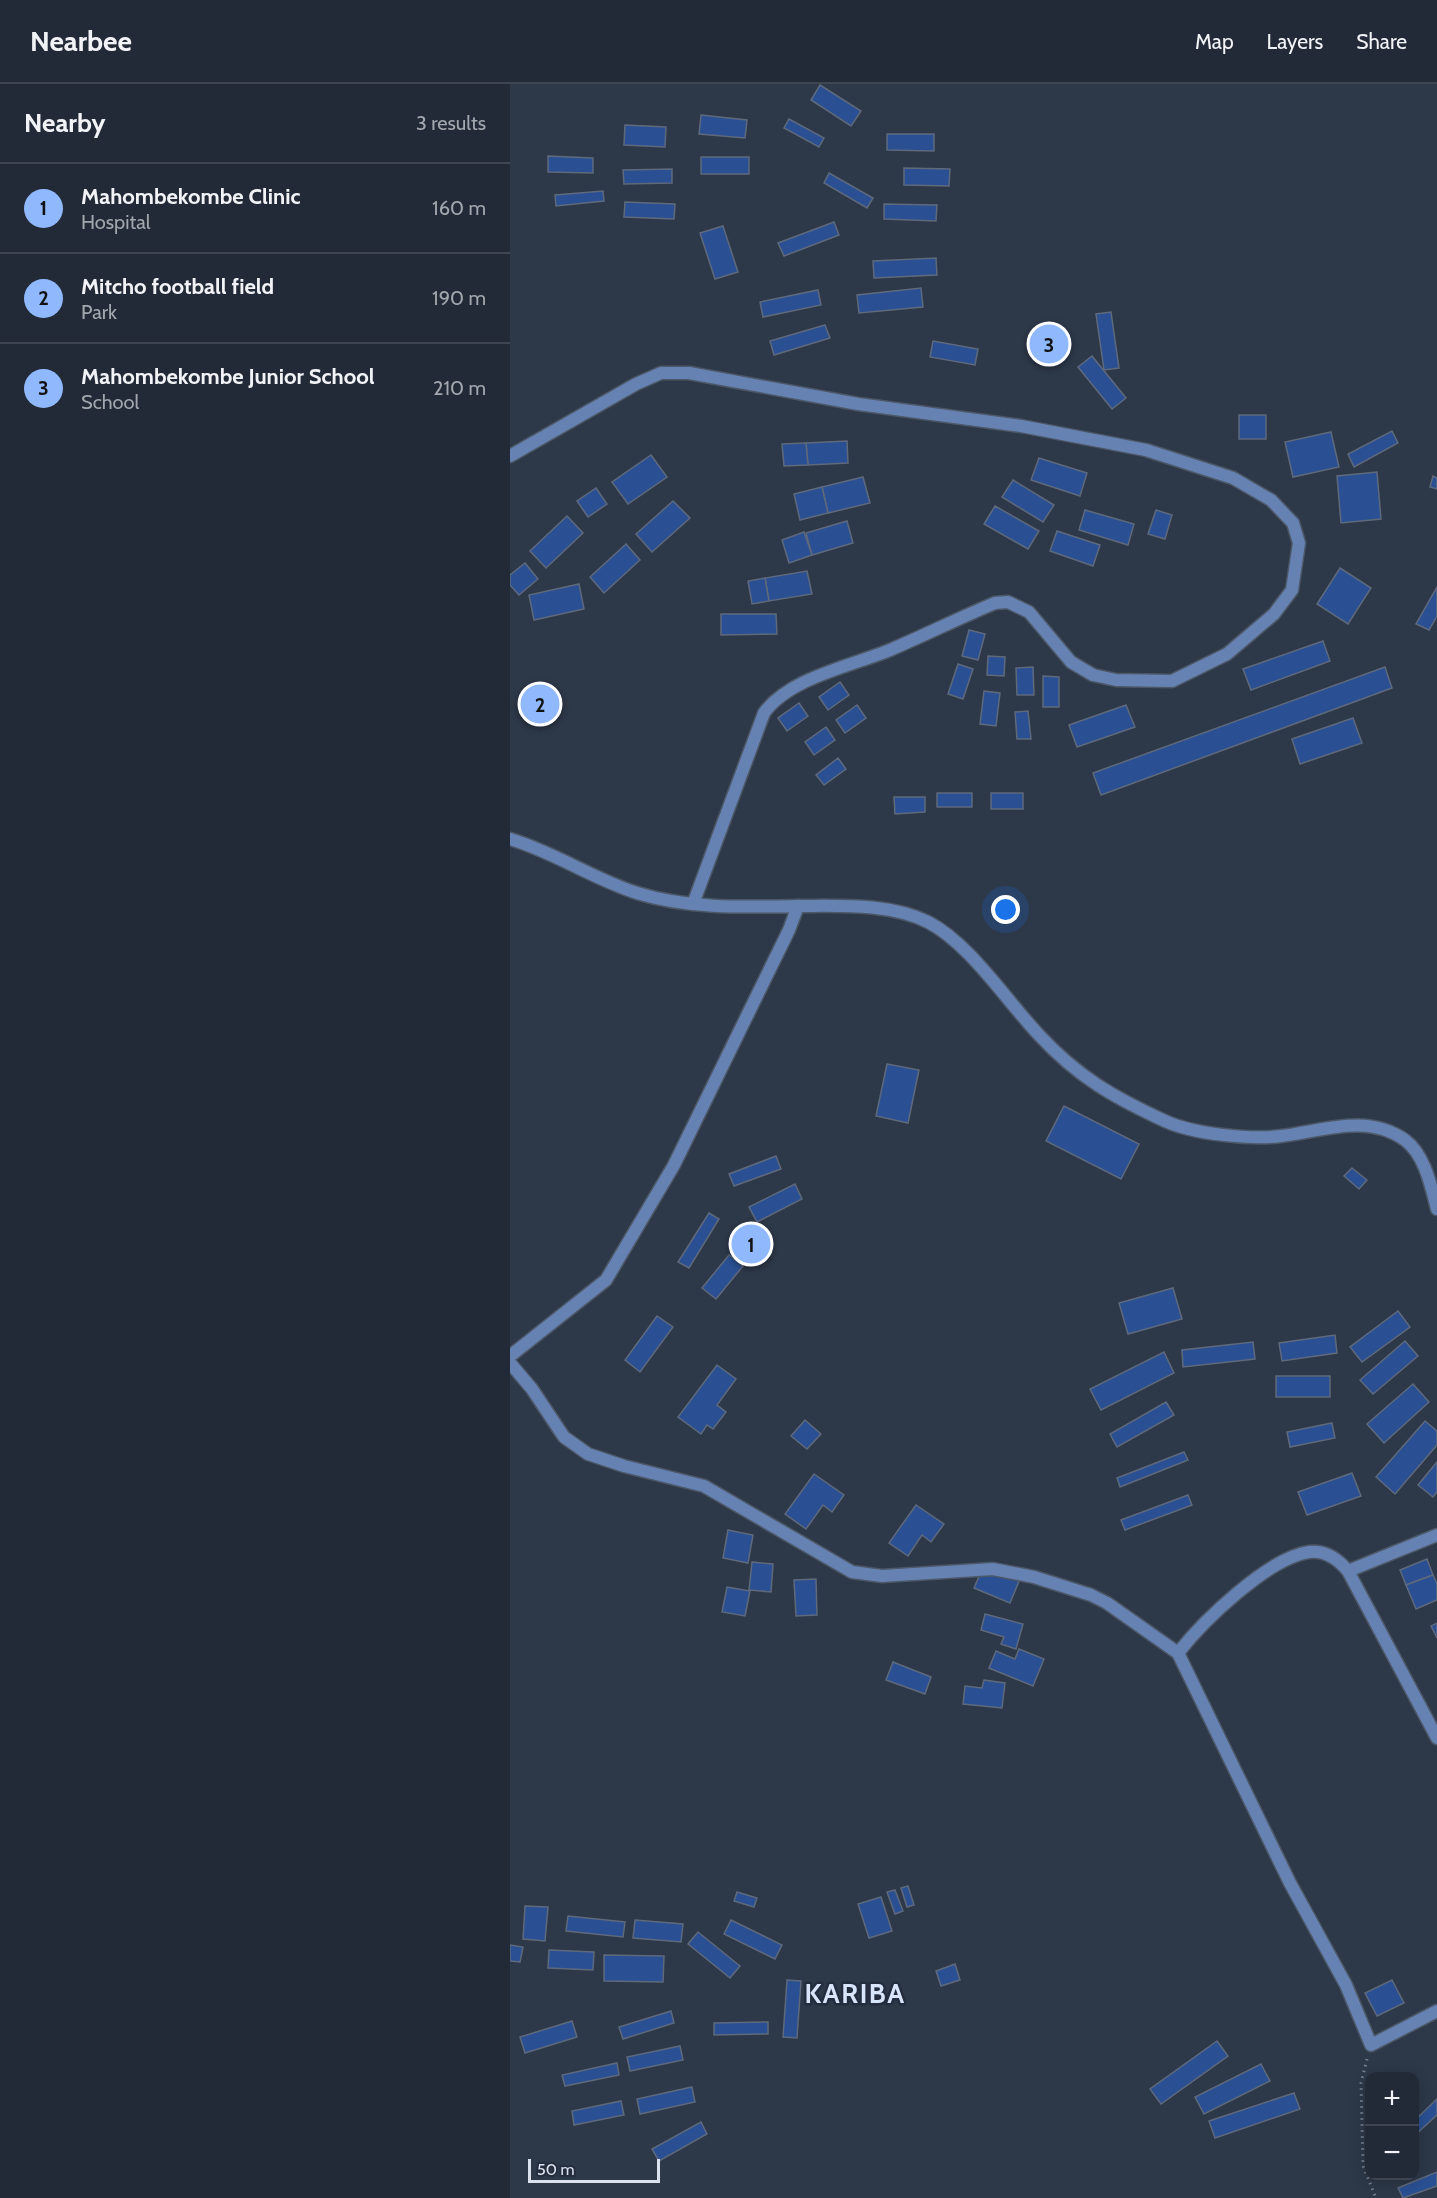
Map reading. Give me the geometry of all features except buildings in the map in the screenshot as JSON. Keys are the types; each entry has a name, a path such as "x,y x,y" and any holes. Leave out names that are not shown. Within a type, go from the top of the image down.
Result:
{"street":[{"path":"510,456 636,384 661,374 689,374 858,404 1021,426 1146,450 1233,478 1271,500 1293,522 1299,543 1292,590 1274,614 1227,654 1172,681 1116,680 1093,675 1071,662 1029,612 1008,602 995,603 890,650 789,690 772,701 764,712 693,904"},
{"path":"510,839 534,846 585,873 639,893 693,904 862,907 899,912 926,921 951,936 1040,1035 1077,1072 1115,1098 1171,1124 1237,1137 1281,1136 1324,1127 1372,1125 1406,1141 1426,1168 1437,1209"},
{"path":"510,1356 606,1280 674,1165 789,930 798,906"},
{"path":"510,1363 532,1389 564,1437 588,1454 624,1466 704,1486 852,1572 882,1576 993,1569 1034,1577 1091,1595 1107,1603 1178,1653 1290,1882 1346,1985 1371,2045 1437,2012"},
{"path":"1348,1571 1437,1535"},
{"path":"1178,1653 1197,1629 1238,1593 1289,1557 1311,1552 1327,1554 1340,1562 1348,1571 1437,1738"}],"path":[{"path":"1371,2045 1361,2082 1362,2154 1363,2166 1376,2198"}],"place":[{"name":"Mahombekombe Junior School","path":"1049,344"},
{"name":"Mitcho football field","path":"540,704"},
{"name":"Mahombekombe Clinic","path":"751,1244"}],"district":[{"name":"KARIBA","path":"855,1993"}]}
